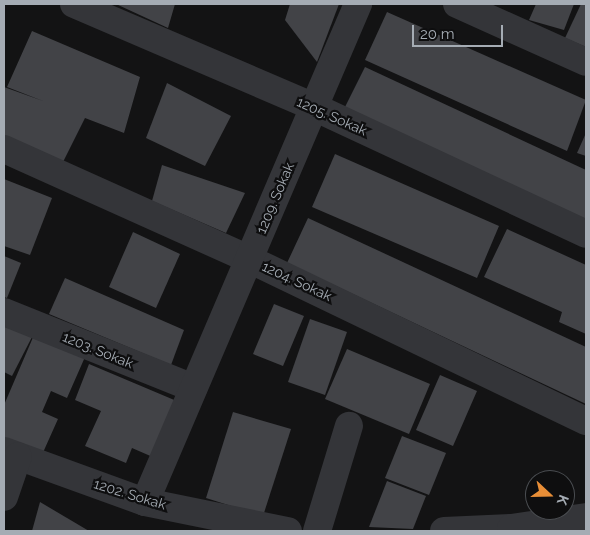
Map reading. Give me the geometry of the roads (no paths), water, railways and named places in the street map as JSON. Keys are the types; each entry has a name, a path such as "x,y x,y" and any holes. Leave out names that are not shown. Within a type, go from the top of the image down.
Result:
{"street":[{"name":"1205. Sokak","path":"74,4 314,107 586,234"},
{"name":"1209. Sokak","path":"145,502 358,4"},
{"path":"457,4 586,62"},
{"name":"1204. Sokak","path":"4,149 249,259 586,421"},
{"name":"1203. Sokak","path":"4,312 193,388"},
{"path":"317,531 349,426"},
{"path":"4,497 11,454"},
{"name":"1202. Sokak","path":"11,454 145,502 288,531"},
{"path":"444,531 511,528 586,517"}]}
